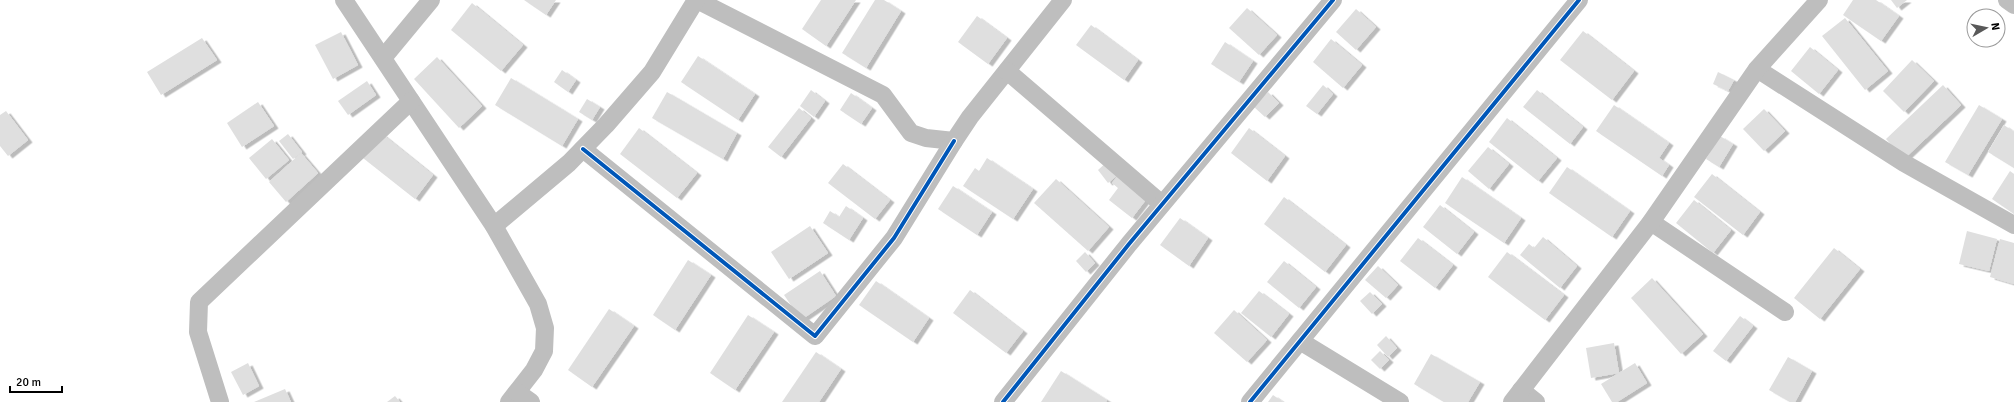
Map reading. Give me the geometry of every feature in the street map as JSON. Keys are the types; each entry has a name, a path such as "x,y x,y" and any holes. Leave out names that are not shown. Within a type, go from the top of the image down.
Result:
{"street":[{"path":"344,0 494,226 538,304 544,328 544,351 519,399"},
{"path":"383,58 431,0"},
{"path":"494,226 569,163 583,149 652,72 697,0 883,95 911,133 926,138 954,141"},
{"path":"583,149 815,336 894,238 970,117 1062,0"},
{"path":"1003,402 1162,204 1333,0"},
{"path":"1250,402 1579,0"},
{"path":"1536,402 1517,396 1651,222 1757,69 1819,0"},
{"path":"2007,0 2014,5"},
{"path":"1757,69 1904,163 2014,225"},
{"path":"1007,71 1162,204"},
{"path":"220,402 198,332 199,302 411,101"},
{"path":"1651,222 1785,312"},
{"path":"1300,341 1400,402"}],"building":[{"path":"524,0 556,0 546,15"},
{"path":"821,0 856,0 826,46 802,29"},
{"path":"875,0 884,0 901,11 866,68 842,53"},
{"path":"1853,0 1876,0 1899,16 1881,41 1843,15"},
{"path":"1891,0 1907,0 1897,8"},
{"path":"472,3 523,45 501,71 451,30"},
{"path":"1247,8 1277,35 1259,55 1229,28"},
{"path":"1356,9 1376,27 1356,50 1336,32"},
{"path":"977,16 1007,38 988,64 958,42"},
{"path":"1845,18 1888,71 1865,90 1822,36"},
{"path":"1091,25 1138,60 1124,80 1076,45"},
{"path":"1583,31 1634,71 1612,100 1560,60"},
{"path":"341,32 358,65 333,79 315,45"},
{"path":"202,38 217,60 161,95 147,72"},
{"path":"1331,39 1362,65 1343,88 1313,62"},
{"path":"1225,42 1253,61 1239,82 1211,64"},
{"path":"1810,47 1838,70 1819,94 1791,71"},
{"path":"698,56 755,94 738,120 681,82"},
{"path":"437,57 482,106 459,128 414,79"},
{"path":"1912,60 1934,81 1904,112 1883,91"},
{"path":"562,70 576,80 568,92 554,82"},
{"path":"1718,72 1734,80 1728,91 1713,84"},
{"path":"511,78 578,119 562,146 495,105"},
{"path":"367,81 376,95 348,115 338,101"},
{"path":"1323,85 1333,94 1317,114 1306,106"},
{"path":"1943,85 1961,105 1904,159 1886,139"},
{"path":"811,90 825,101 814,117 800,106"},
{"path":"1537,90 1583,127 1570,144 1523,107"},
{"path":"667,92 737,133 723,159 652,118"},
{"path":"1268,92 1279,103 1265,117 1254,107"},
{"path":"851,93 872,108 861,124 840,110"},
{"path":"587,99 600,107 592,120 579,112"},
{"path":"258,102 274,126 242,147 227,123"},
{"path":"1614,105 1669,143 1659,158 1669,165 1662,176 1596,131"},
{"path":"1979,105 2002,119 1968,175 1945,162"},
{"path":"799,108 811,118 781,157 768,147"},
{"path":"1764,109 1785,131 1764,151 1743,129"},
{"path":"6,111 28,140 8,156 0,146 0,115"},
{"path":"1507,118 1557,158 1538,181 1489,142"},
{"path":"2004,125 2014,132 2014,168 1988,152"},
{"path":"639,128 697,173 677,198 620,154"},
{"path":"1249,128 1285,156 1267,181 1231,153"},
{"path":"288,134 302,152 293,159 279,141"},
{"path":"382,134 433,175 415,199 363,158"},
{"path":"1720,136 1733,144 1719,167 1706,159"},
{"path":"272,139 289,160 266,179 249,158"},
{"path":"1488,147 1509,164 1489,189 1468,171"},
{"path":"301,153 318,173 286,202 269,182"},
{"path":"987,158 1033,189 1013,219 963,186 975,168 979,171"},
{"path":"1108,161 1119,174 1108,183 1098,170"},
{"path":"843,164 890,200 875,219 828,183"},
{"path":"1567,167 1630,211 1612,237 1549,193"},
{"path":"2010,171 2014,174 2014,214 1992,199"},
{"path":"1120,173 1148,197 1132,218 1109,200 1118,188 1112,183"},
{"path":"1712,174 1760,212 1743,235 1694,197"},
{"path":"1462,177 1521,218 1504,243 1445,203"},
{"path":"1056,179 1109,227 1088,251 1034,203"},
{"path":"953,186 992,212 977,235 938,209"},
{"path":"1284,197 1346,245 1325,272 1264,224"},
{"path":"1694,200 1731,230 1713,253 1676,223"},
{"path":"1440,205 1474,232 1457,254 1423,227"},
{"path":"846,206 863,218 849,240 823,223 830,211 839,217"},
{"path":"1180,218 1208,238 1189,266 1160,245"},
{"path":"810,226 828,253 789,279 771,252"},
{"path":"1967,231 1997,239 1989,271 1959,264"},
{"path":"1543,237 1577,266 1560,288 1520,255 1529,244 1534,248"},
{"path":"1418,238 1453,265 1435,288 1400,261"},
{"path":"2000,239 2014,243 2014,284 1990,277"},
{"path":"1834,248 1860,269 1820,319 1794,298"},
{"path":"1085,252 1095,263 1086,272 1076,261"},
{"path":"1507,252 1564,295 1545,320 1488,277"},
{"path":"688,260 711,275 675,330 653,315"},
{"path":"1284,261 1316,287 1299,308 1267,282"},
{"path":"1378,266 1398,285 1386,298 1365,280"},
{"path":"820,271 836,296 801,320 784,295"},
{"path":"1652,278 1703,334 1681,354 1631,298"},
{"path":"876,281 929,318 913,342 859,305"},
{"path":"970,290 1023,331 1006,353 953,313"},
{"path":"1259,291 1289,314 1271,337 1241,313"},
{"path":"1370,292 1382,304 1372,314 1360,301"},
{"path":"609,309 634,326 592,387 568,370"},
{"path":"1234,310 1267,340 1247,362 1214,333"},
{"path":"748,315 774,332 735,390 710,373"},
{"path":"1740,316 1753,326 1726,361 1713,351"},
{"path":"1386,336 1397,348 1388,357 1377,345"},
{"path":"1614,343 1619,373 1591,378 1586,348"},
{"path":"1380,351 1389,360 1380,369 1371,360"},
{"path":"816,352 841,369 819,402 782,402"},
{"path":"1431,354 1480,382 1468,402 1444,402 1414,384"},
{"path":"1788,357 1812,371 1795,402 1790,402 1769,390"},
{"path":"248,363 259,386 243,395 231,372"},
{"path":"1635,363 1647,383 1617,402 1612,402 1601,384"},
{"path":"1061,371 1107,400 1106,402 1041,402"},
{"path":"285,389 291,402 254,402"},
{"path":"1273,395 1283,402 1268,402"},
{"path":"395,396 400,402 387,402"}],"cycle path":[{"path":"1003,402 1129,244 1333,0"},
{"path":"1250,402 1579,0"},
{"path":"583,149 815,336 894,238 954,141"}]}
